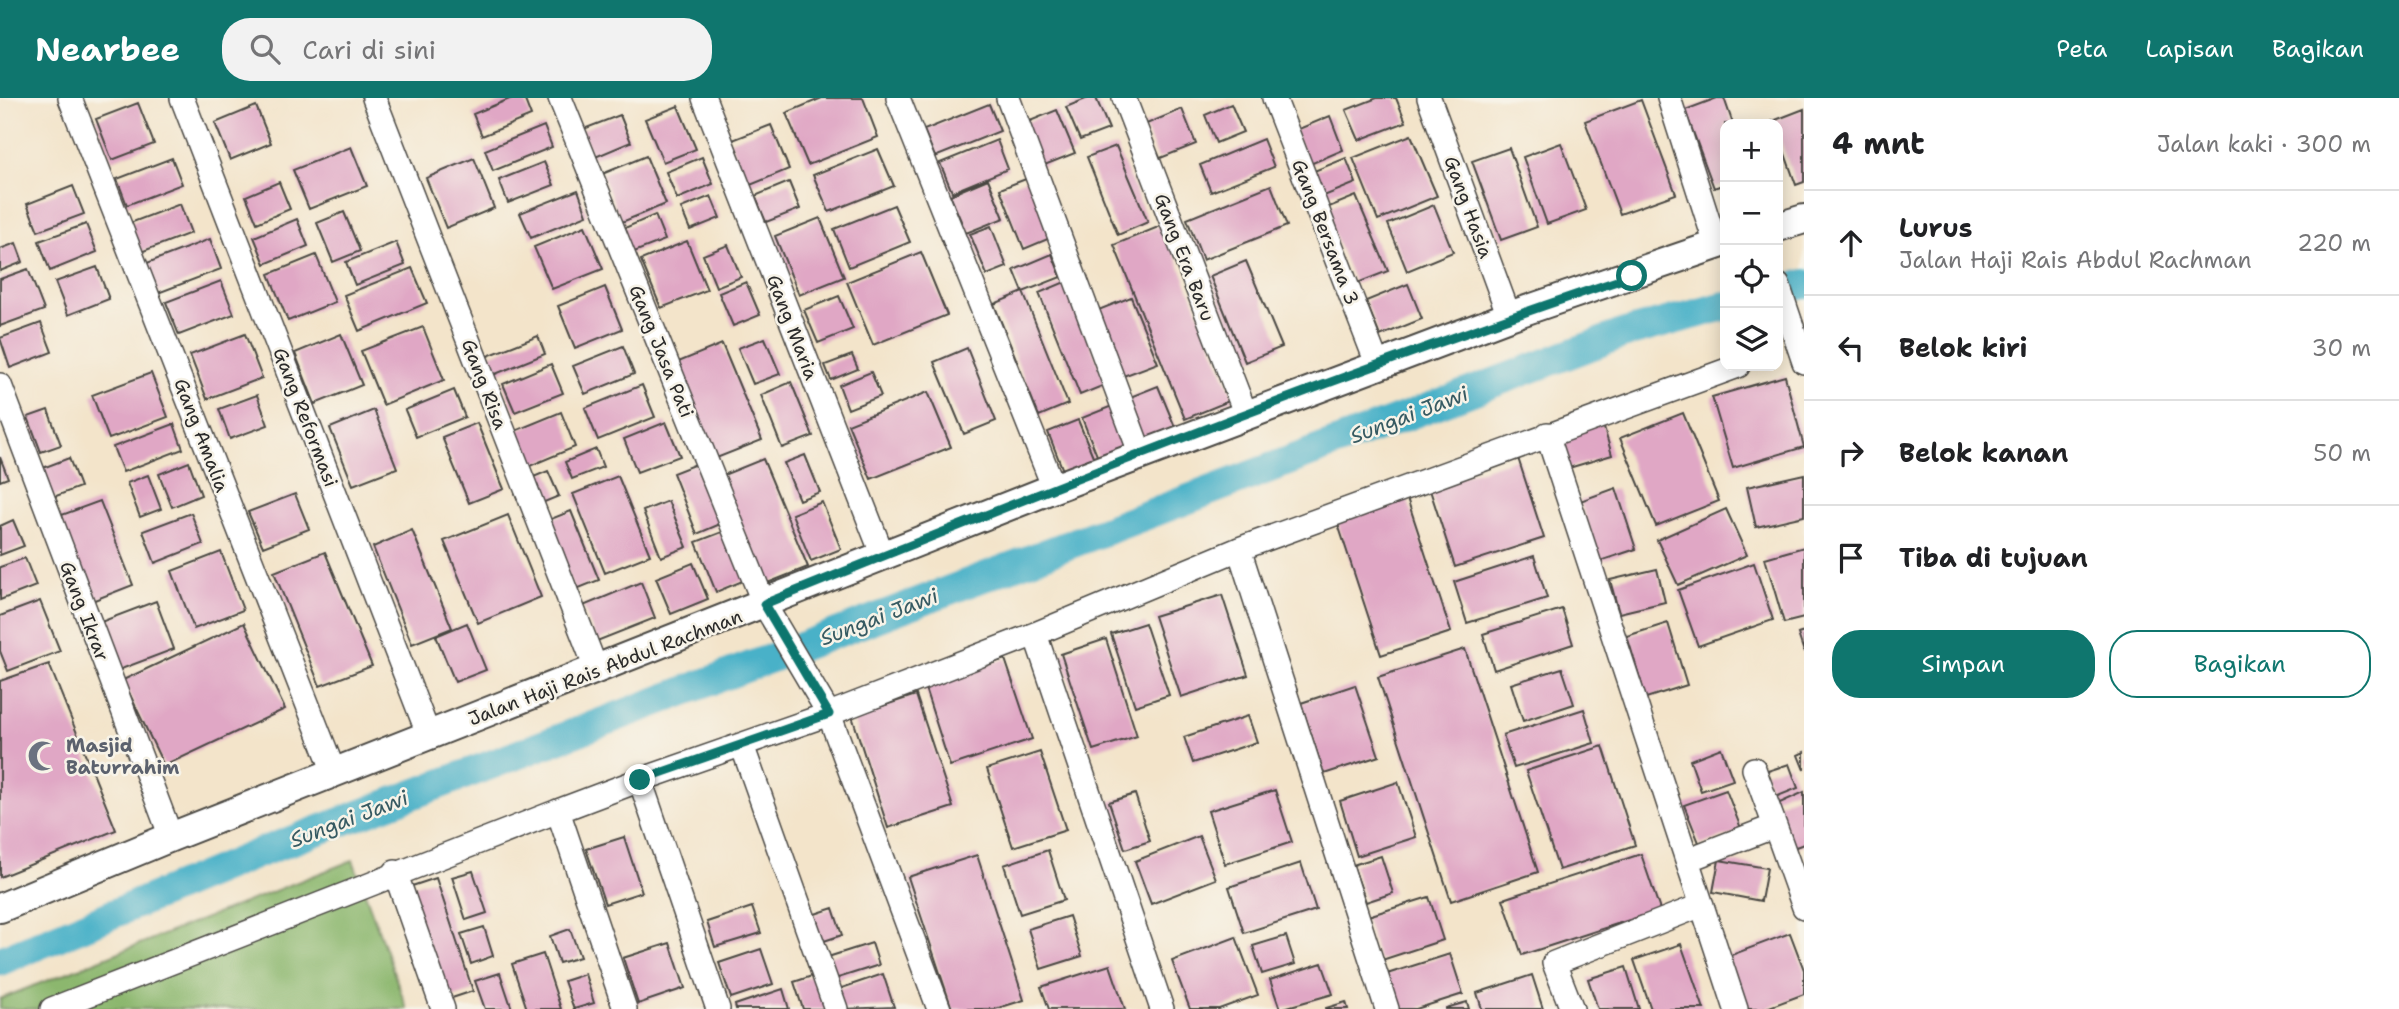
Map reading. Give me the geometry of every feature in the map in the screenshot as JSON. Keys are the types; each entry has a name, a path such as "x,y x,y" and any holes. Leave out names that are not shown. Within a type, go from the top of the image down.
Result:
{"street":[{"name":"Gang Amalia","path":"70,98 334,772"},
{"name":"Gang Reformasi","path":"182,98 429,736"},
{"name":"Gang Risa","path":"374,98 597,671"},
{"name":"Gang Jasa Pati","path":"560,98 764,604 783,631 826,706 939,1009"},
{"name":"Gang Maria","path":"704,98 883,556"},
{"path":"898,98 1054,488"},
{"path":"1008,98 1141,455"},
{"name":"Gang Era Baru","path":"1124,98 1246,415"},
{"name":"Gang Bersama 3","path":"1274,98 1378,366"},
{"name":"Gang Hasia","path":"1429,98 1509,316"},
{"path":"1669,98 1720,241"},
{"path":"1783,225 1804,219"},
{"name":"Jalan Haji Rais Abdul Rachman","path":"8,897 171,837 597,671 1054,488 1509,316 1720,244"},
{"path":"1783,301 1796,350"},
{"path":"52,1009 395,872 640,780 742,745 826,706 1035,634 1239,549 1546,434 1724,371"},
{"name":"Gang Ikrar","path":"0,385 171,837"},
{"path":"1546,434 1736,1009"},
{"path":"1239,549 1387,1009"},
{"path":"1035,634 1162,1009"},
{"path":"742,745 836,1009"},
{"path":"1754,769 1804,907"},
{"path":"640,780 718,1009"},
{"path":"558,811 625,1009"},
{"path":"1687,860 1775,826"},
{"path":"395,872 443,1009"},
{"path":"1572,1009 1554,963 1702,905"}],"green space":[{"path":"353,860 407,1009 0,1009 0,999"}],"building":[{"path":"512,98 524,98 531,116 482,136 473,114"},
{"path":"822,98 863,98 878,137 808,165 786,113"},
{"path":"1088,98 1096,98 1109,129 1080,140 1066,107"},
{"path":"1377,98 1396,98 1406,122 1359,140 1346,110"},
{"path":"1724,98 1731,119 1720,119 1720,186 1714,188 1685,110"},
{"path":"1641,100 1676,194 1620,214 1585,121"},
{"path":"138,103 154,144 112,160 96,119"},
{"path":"989,104 1000,131 935,157 924,130"},
{"path":"1231,104 1243,132 1216,143 1205,115"},
{"path":"256,106 271,143 230,160 215,123"},
{"path":"678,106 696,149 663,162 645,119"},
{"path":"1182,109 1196,144 1158,159 1144,125"},
{"path":"1804,109 1804,182 1796,185 1783,148 1783,119 1778,119"},
{"path":"1057,110 1075,153 1037,168 1020,125"},
{"path":"620,115 631,142 593,158 581,130"},
{"path":"1330,116 1343,150 1308,165 1294,131"},
{"path":"771,125 789,169 748,186 730,141"},
{"path":"544,126 552,147 493,171 485,150"},
{"path":"1411,135 1437,196 1378,220 1353,158"},
{"path":"1263,139 1274,167 1211,192 1200,165"},
{"path":"997,140 1008,169 952,192 940,163"},
{"path":"1561,143 1586,210 1547,224 1523,157"},
{"path":"1116,146 1148,222 1118,235 1087,157"},
{"path":"351,147 367,186 309,209 293,170"},
{"path":"1509,148 1537,227 1501,240 1472,161"},
{"path":"878,149 894,186 829,212 813,175"},
{"path":"646,156 666,204 622,222 602,174"},
{"path":"702,157 713,184 677,199 666,172"},
{"path":"172,158 182,184 127,205 117,179"},
{"path":"474,158 494,208 446,228 426,178"},
{"path":"1346,158 1356,183 1324,196 1314,171"},
{"path":"544,162 554,185 508,203 499,180"},
{"path":"1031,177 1055,236 1024,249 1000,189"},
{"path":"988,179 1004,218 966,233 950,195"},
{"path":"279,182 290,209 257,223 246,196"},
{"path":"789,182 800,209 766,222 755,196"},
{"path":"1271,185 1287,226 1203,260 1187,219"},
{"path":"73,186 84,214 38,231 27,204"},
{"path":"578,190 587,215 531,238 520,213"},
{"path":"711,196 720,218 690,230 681,208"},
{"path":"1356,196 1388,271 1355,284 1324,209"},
{"path":"180,204 191,233 141,252 130,223"},
{"path":"894,205 910,242 849,267 834,229"},
{"path":"1434,205 1453,252 1407,271 1388,224"},
{"path":"344,212 360,251 333,262 317,223"},
{"path":"655,215 665,240 629,254 620,230"},
{"path":"820,218 844,277 799,295 775,236"},
{"path":"297,219 308,246 265,264 254,237"},
{"path":"86,224 97,252 50,271 39,241"},
{"path":"1163,225 1234,399 1185,419 1114,245"},
{"path":"585,226 603,269 552,289 534,247"},
{"path":"991,226 1007,267 987,275 970,234"},
{"path":"210,239 221,269 158,293 147,263"},
{"path":"687,241 707,290 661,308 641,260"},
{"path":"396,242 405,265 355,285 346,262"},
{"path":"16,243 23,262 0,271 0,249"},
{"path":"728,245 741,277 716,287 703,255"},
{"path":"921,252 947,315 873,345 847,282"},
{"path":"1052,254 1061,277 1023,292 1014,270"},
{"path":"316,255 335,302 288,321 269,274"},
{"path":"1246,261 1282,347 1245,362 1210,276"},
{"path":"97,267 109,299 68,315 55,282"},
{"path":"412,268 427,303 359,331 344,295"},
{"path":"28,269 44,310 0,326 0,279"},
{"path":"221,281 234,314 179,335 166,302"},
{"path":"746,282 760,315 733,326 719,293"},
{"path":"1065,282 1107,384 1080,395 1039,293"},
{"path":"1408,284 1422,319 1380,336 1366,301"},
{"path":"605,287 622,329 575,348 558,306"},
{"path":"1023,292 1068,404 1039,416 994,304"},
{"path":"839,296 853,329 818,343 804,310"},
{"path":"1131,297 1158,363 1118,378 1091,313"},
{"path":"41,323 52,352 10,368 0,338"},
{"path":"423,327 444,380 383,405 361,351"},
{"path":"245,334 262,378 207,399 190,355"},
{"path":"341,334 362,385 315,404 295,353"},
{"path":"538,336 545,354 493,375 485,357"},
{"path":"765,338 780,374 753,384 738,348"},
{"path":"722,344 762,440 714,459 676,363"},
{"path":"623,346 634,374 585,394 573,366"},
{"path":"967,348 996,421 964,434 934,362"},
{"path":"852,355 858,369 831,380 825,365"},
{"path":"551,364 563,393 515,412 503,384"},
{"path":"871,372 881,396 848,409 839,385"},
{"path":"151,373 168,417 109,439 92,395"},
{"path":"1785,376 1804,447 1733,468 1712,397"},
{"path":"791,382 813,436 782,448 761,395"},
{"path":"642,385 655,417 598,440 585,408"},
{"path":"1158,386 1175,427 1142,440 1125,399"},
{"path":"454,390 465,417 416,437 405,410"},
{"path":"928,392 951,447 871,479 848,424"},
{"path":"257,395 268,425 230,439 219,409"},
{"path":"1112,406 1129,447 1098,458 1082,418"},
{"path":"48,410 61,445 41,452 28,417"},
{"path":"374,410 397,468 353,485 330,428"},
{"path":"561,412 575,447 525,468 510,433"},
{"path":"1683,413 1719,501 1656,526 1620,438"},
{"path":"1601,418 1612,455 1569,468 1558,430"},
{"path":"1078,420 1095,461 1064,473 1048,432"},
{"path":"666,422 680,456 637,472 624,439"},
{"path":"477,423 504,489 469,503 442,437"},
{"path":"174,424 183,449 123,472 113,447"},
{"path":"596,449 603,467 572,479 565,462"},
{"path":"805,455 820,492 799,500 784,463"},
{"path":"0,457 8,478 0,481"},
{"path":"69,458 80,487 51,498 40,469"},
{"path":"1518,458 1544,538 1455,567 1429,487"},
{"path":"763,459 808,567 765,584 721,476"},
{"path":"189,462 201,495 172,507 159,474"},
{"path":"701,462 725,522 697,534 673,473"},
{"path":"548,471 559,496 542,503 531,478"},
{"path":"1804,474 1804,516 1756,527 1747,487"},
{"path":"148,475 161,509 140,517 127,483"},
{"path":"618,476 650,555 605,573 573,494"},
{"path":"1616,488 1636,549 1600,561 1580,501"},
{"path":"1405,492 1451,632 1381,655 1335,515"},
{"path":"295,494 309,529 263,547 248,512"},
{"path":"100,501 133,585 92,601 59,516"},
{"path":"668,501 687,547 661,557 643,511"},
{"path":"822,502 841,549 811,561 792,514"},
{"path":"1726,509 1747,555 1678,585 1657,540"},
{"path":"571,511 599,580 574,590 546,521"},
{"path":"191,513 203,544 155,563 143,531"},
{"path":"508,515 541,597 478,623 444,541"},
{"path":"13,520 24,546 0,555 0,526"},
{"path":"730,529 750,578 716,592 696,542"},
{"path":"412,530 452,628 412,644 373,547"},
{"path":"1804,547 1804,618 1784,623 1765,558"},
{"path":"221,552 243,610 194,629 172,571"},
{"path":"325,552 372,666 320,686 274,572"},
{"path":"1534,556 1547,598 1467,623 1454,582"},
{"path":"25,558 36,586 0,600 0,567"},
{"path":"693,563 708,599 671,614 656,578"},
{"path":"1754,563 1773,620 1698,646 1678,590"},
{"path":"1657,569 1665,602 1619,613 1610,580"},
{"path":"641,582 655,618 597,641 583,606"},
{"path":"1222,595 1248,675 1181,697 1154,616"},
{"path":"40,601 60,651 8,671 0,651 0,616"},
{"path":"156,601 174,649 116,671 98,623"},
{"path":"1562,609 1573,644 1494,670 1483,634"},
{"path":"244,623 285,709 164,766 123,680"},
{"path":"467,623 486,670 455,682 436,636"},
{"path":"1145,623 1169,695 1135,706 1111,634"},
{"path":"1668,623 1687,685 1646,698 1627,636"},
{"path":"1804,632 1804,652 1798,634"},
{"path":"1106,639 1137,736 1093,750 1061,654"},
{"path":"1465,649 1538,872 1451,901 1378,677"},
{"path":"1005,659 1032,739 950,766 924,685"},
{"name":"Masjid Baturrahim","path":"49,664 116,830 0,877 0,681"},
{"path":"1562,668 1574,704 1523,721 1511,684"},
{"path":"1355,685 1379,756 1324,774 1301,703"},
{"path":"916,695 953,807 888,828 852,716"},
{"path":"1584,709 1594,743 1514,768 1503,735"},
{"path":"1248,716 1257,742 1193,763 1184,737"},
{"path":"1603,746 1635,845 1559,870 1526,771"},
{"path":"1721,748 1733,780 1701,791 1690,760"},
{"path":"1040,752 1066,830 1013,847 987,769"},
{"path":"1804,752 1804,770 1798,755"},
{"path":"1789,764 1798,788 1773,798 1765,772"},
{"path":"1398,782 1416,837 1357,856 1340,801"},
{"path":"1275,790 1292,842 1225,864 1208,811"},
{"path":"1726,790 1742,831 1700,845 1684,805"},
{"path":"1804,792 1804,844 1790,849 1773,806"},
{"path":"1135,794 1150,841 1125,849 1109,802"},
{"path":"1199,836 1216,879 1151,904 1135,861"},
{"path":"624,837 642,892 605,904 586,849"},
{"path":"1048,850 1064,900 1020,914 1004,865"},
{"path":"1641,854 1660,910 1522,955 1503,899"},
{"path":"977,855 1024,1000 995,1009 952,1009 908,877"},
{"path":"1381,856 1393,893 1366,902 1353,865"},
{"path":"1719,860 1767,868 1761,901 1713,892"},
{"path":"1301,863 1316,910 1244,933 1229,887"},
{"path":"473,871 487,913 466,920 452,877"},
{"path":"436,878 473,991 443,1001 406,888"},
{"path":"1429,897 1443,940 1379,961 1365,917"},
{"path":"752,907 761,933 715,947 707,922"},
{"path":"833,908 842,935 818,943 809,916"},
{"path":"1069,916 1082,956 1041,969 1028,929"},
{"path":"484,927 493,956 471,964 461,934"},
{"path":"570,929 580,957 559,963 550,936"},
{"path":"1790,933 1804,970 1804,994 1764,1009 1745,1009 1726,957"},
{"path":"1286,936 1295,964 1262,974 1253,946"},
{"path":"1236,937 1258,995 1219,1009 1190,1009 1172,961"},
{"path":"670,943 685,988 638,1004 623,958"},
{"path":"872,943 879,965 835,979 828,957"},
{"path":"1681,944 1704,1009 1651,1009 1634,960"},
{"path":"761,949 773,984 731,998 719,963"},
{"path":"543,954 561,1009 527,1009 512,964"},
{"path":"1450,954 1463,994 1416,1009 1395,1009 1384,975"},
{"path":"1322,963 1333,994 1280,1009 1270,980"},
{"path":"1110,965 1125,1009 1049,1009 1041,987"},
{"path":"1626,967 1639,1009 1598,1009 1588,979"},
{"path":"500,973 512,1009 485,1009 475,981"},
{"path":"585,974 594,1003 574,1009 564,981"},
{"path":"818,974 830,1009 803,1009 794,982"},
{"path":"883,974 894,1007 842,1009 836,990"},
{"path":"1532,975 1543,1009 1482,1009 1477,993"},
{"path":"783,989 789,1009 736,1009 735,1005"},
{"path":"1346,1002 1348,1009 1326,1009 1326,1008"},
{"path":"1467,1002 1469,1009 1446,1009 1446,1008"}],"waterway":[{"name":"Sungai Jawi","path":"1783,290 1804,284"},
{"name":"Sungai Jawi","path":"0,961 259,853 1622,334 1720,307"}],"place":[{"name":"Masjid Baturrahim","path":"43,756"}],"route":[{"path":"640,780 829,714 783,631 764,604 1141,455 1509,316 1632,276"}]}
